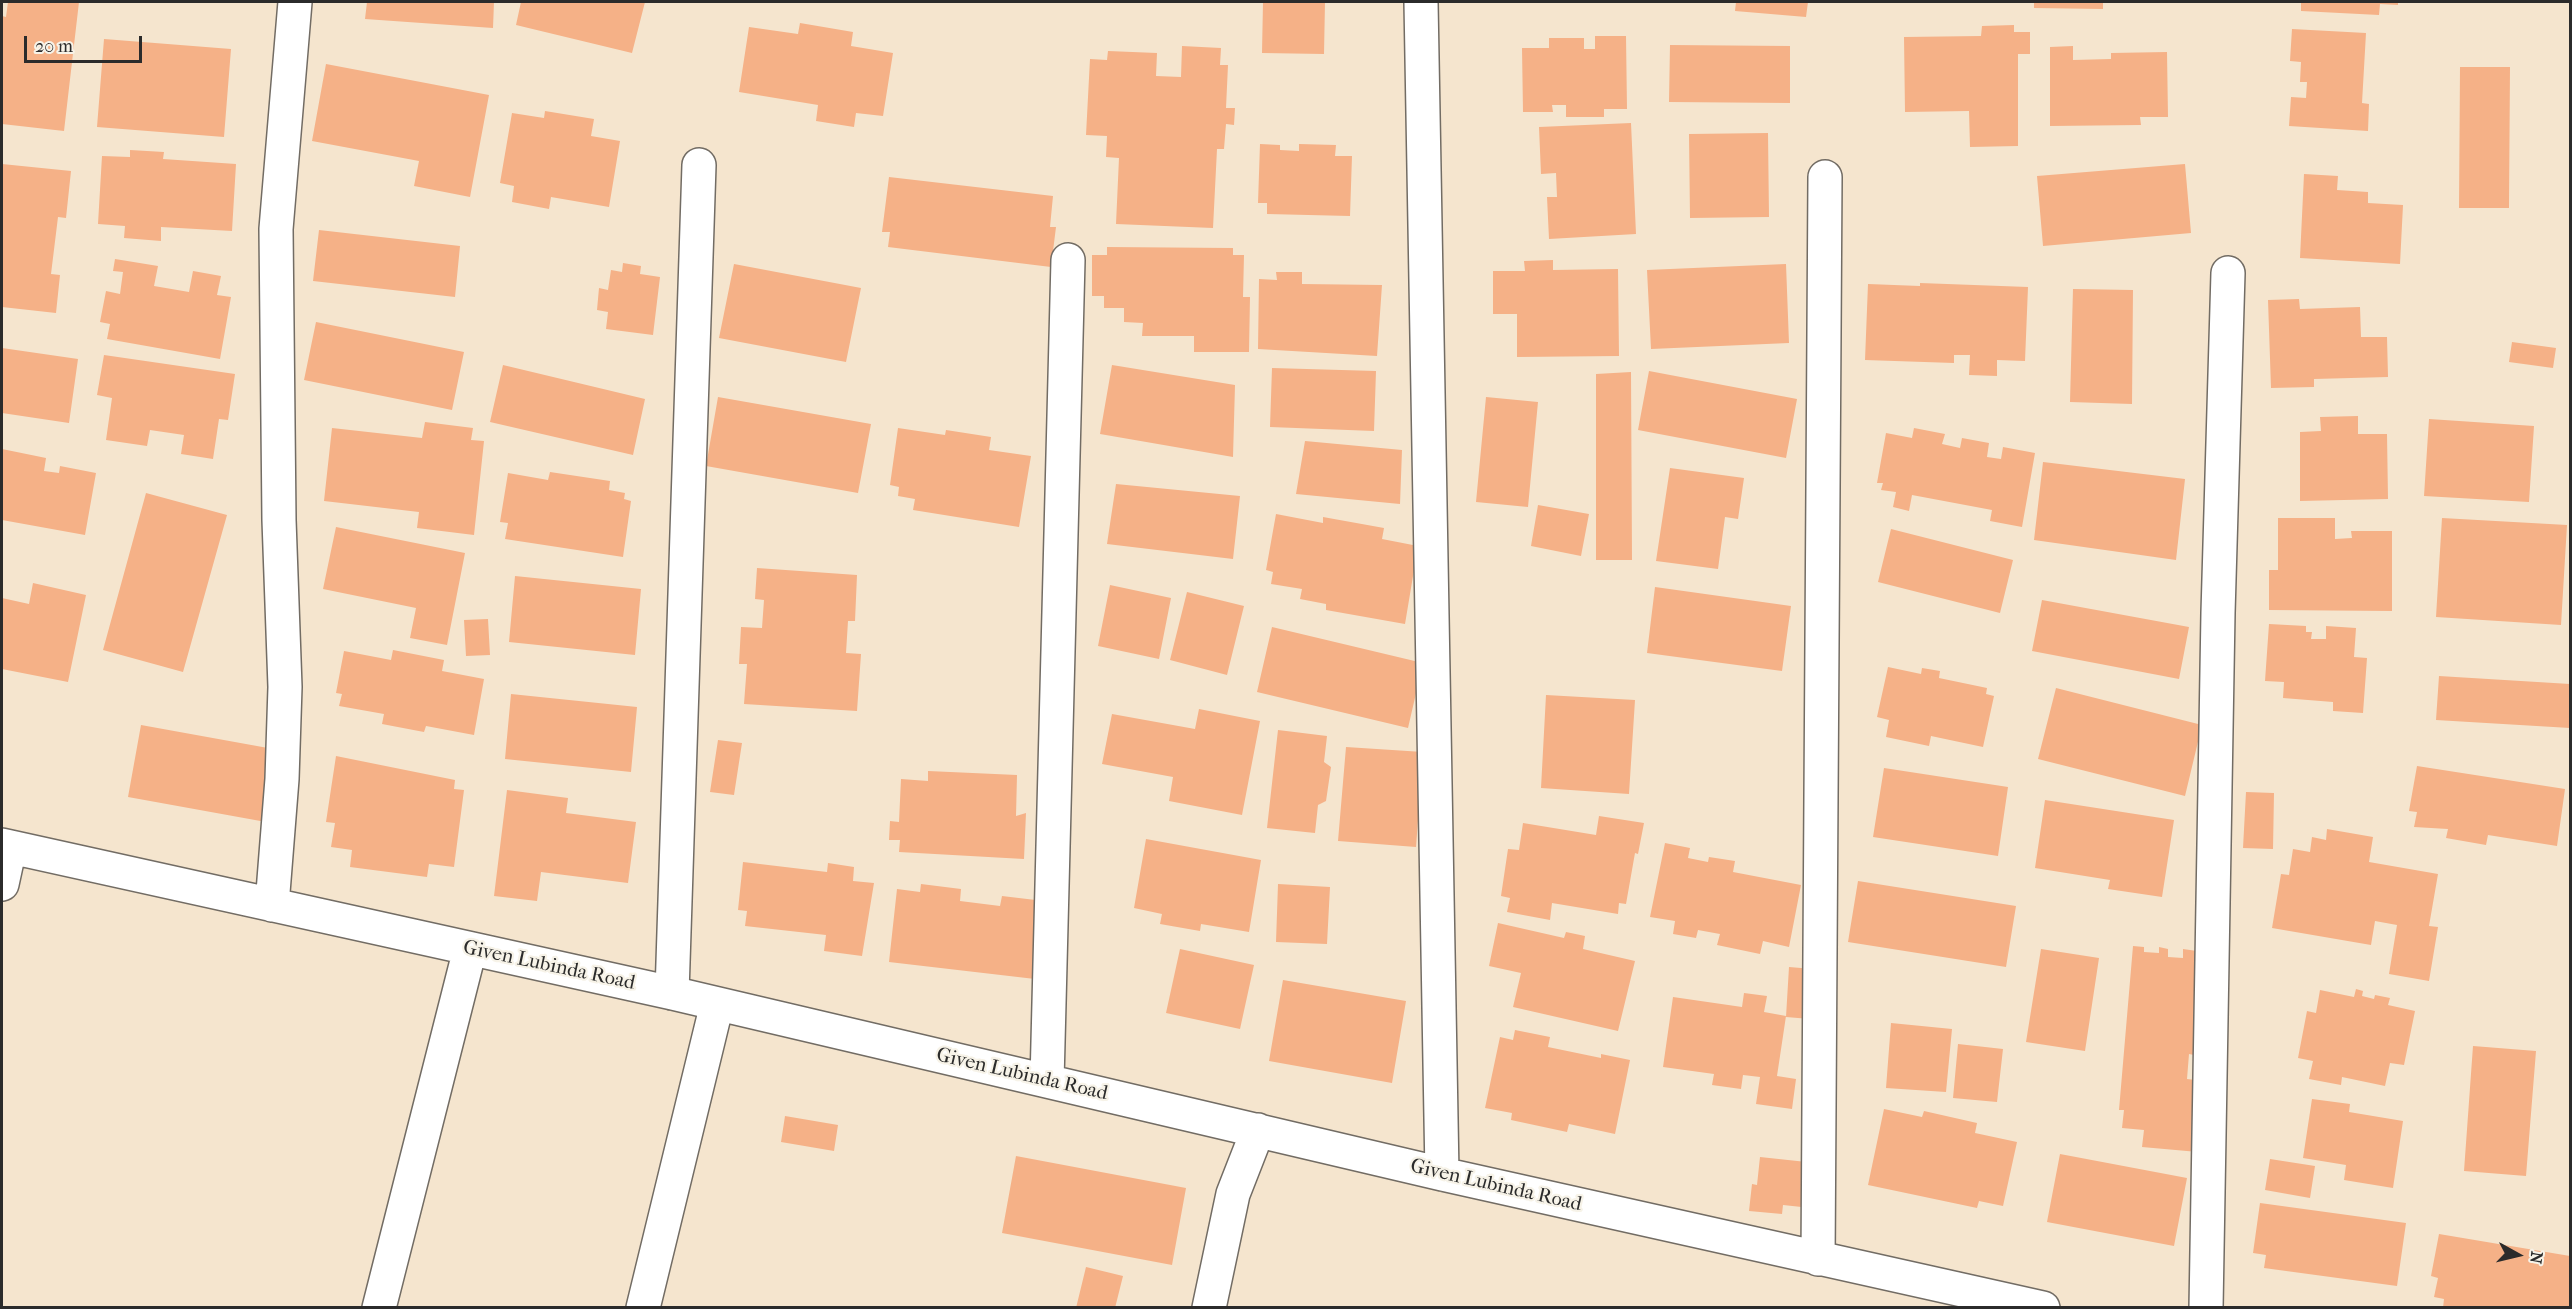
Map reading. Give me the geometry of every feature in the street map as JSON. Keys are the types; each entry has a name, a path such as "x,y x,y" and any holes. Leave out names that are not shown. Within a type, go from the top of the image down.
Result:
{"street":[{"path":"272,905 282,779 285,687 279,520 276,229 295,2"},
{"path":"1421,2 1442,1174"},
{"path":"672,993 699,165"},
{"path":"1818,1259 1825,177"},
{"path":"1047,1081 1068,260"},
{"path":"2206,1308 2218,614 2228,273"},
{"path":"2,884 6,846"},
{"name":"Given Lubinda Road","path":"6,846 672,993 1442,1174 1818,1259 1967,1299 2043,1308"},
{"path":"379,1308 470,949"},
{"path":"643,1308 717,1004"},
{"path":"1209,1308 1233,1194 1258,1130"}],"building":[{"path":"8,2 79,2 64,131 2,124 2,16 6,17"},
{"path":"367,2 494,2 493,28 365,19"},
{"path":"521,2 645,2 632,53 516,25"},
{"path":"1263,2 1325,2 1324,54 1262,53"},
{"path":"1736,2 1808,2 1806,17 1735,11"},
{"path":"2034,2 2103,2 2103,9 2034,8"},
{"path":"2301,2 2398,2 2398,5 2380,4 2379,15 2301,11"},
{"path":"800,23 853,32 851,46 893,53 883,116 856,113 854,127 816,121 818,105 739,92 749,27 798,34"},
{"path":"2014,25 2014,32 2030,32 2030,54 2018,54 2018,146 1970,147 1969,111 1905,112 1904,37 1981,36 1982,26"},
{"path":"2292,29 2366,33 2362,103 2369,104 2368,131 2289,126 2291,97 2306,98 2307,82 2300,82 2301,62 2290,61"},
{"path":"1595,36 1626,36 1627,109 1604,109 1604,117 1566,117 1566,105 1552,105 1553,112 1523,112 1522,48 1549,48 1549,38 1584,38 1584,49 1595,49"},
{"path":"104,39 231,49 224,137 97,127"},
{"path":"1670,45 1790,46 1790,103 1669,102"},
{"path":"1182,46 1221,48 1220,65 1228,65 1226,108 1235,108 1234,125 1226,124 1224,149 1217,149 1213,228 1116,224 1119,158 1106,157 1107,136 1086,135 1090,59 1107,60 1108,51 1157,53 1156,76 1181,77"},
{"path":"2073,46 2073,60 2111,59 2111,53 2167,52 2168,117 2140,117 2141,125 2050,126 2050,47"},
{"path":"326,64 489,95 470,197 414,186 419,161 312,141"},
{"path":"2460,67 2510,67 2509,208 2459,208"},
{"path":"545,111 594,119 591,136 620,141 609,207 551,197 549,209 512,202 514,186 500,183 512,113 544,118"},
{"path":"1631,123 1636,234 1549,239 1547,197 1557,197 1556,173 1541,174 1539,127"},
{"path":"1768,133 1769,217 1690,218 1689,134"},
{"path":"1260,144 1280,145 1280,150 1299,151 1299,144 1336,145 1335,156 1352,156 1350,216 1267,214 1267,203 1258,203"},
{"path":"130,150 164,152 163,159 236,164 232,231 161,227 161,241 124,238 125,226 98,224 102,156 130,157"},
{"path":"2,164 71,171 66,218 58,217 51,274 60,275 56,313 2,307"},
{"path":"2185,164 2191,233 2043,246 2037,176"},
{"path":"2304,174 2338,176 2337,190 2368,192 2368,203 2403,205 2400,264 2300,258"},
{"path":"889,177 1053,196 1050,227 1056,227 1051,267 888,247 890,232 882,232"},
{"path":"319,230 460,246 455,297 313,281"},
{"path":"1107,247 1233,248 1233,255 1244,255 1243,297 1250,297 1249,352 1194,352 1194,336 1142,336 1143,323 1124,322 1124,308 1104,308 1104,296 1092,296 1092,255 1107,255"},
{"path":"115,259 158,266 154,286 189,292 193,271 221,276 217,295 231,297 220,359 107,339 110,324 100,322 106,291 120,294 123,272 113,271"},
{"path":"1553,260 1553,270 1618,269 1619,356 1517,357 1517,314 1493,314 1493,271 1525,271 1524,261"},
{"path":"623,263 641,266 640,274 660,277 653,335 606,329 608,312 597,310 599,288 608,290 611,270 622,272"},
{"path":"734,264 861,288 846,362 719,338"},
{"path":"1786,264 1789,343 1651,349 1647,270"},
{"path":"1276,272 1302,272 1302,284 1382,285 1377,356 1258,349 1259,279 1277,280"},
{"path":"1920,283 2028,287 2025,361 1997,360 1997,376 1969,375 1970,355 1954,355 1954,363 1865,360 1868,284 1920,286"},
{"path":"2073,289 2133,290 2132,404 2070,402"},
{"path":"2299,299 2300,309 2360,307 2361,337 2387,337 2388,377 2314,379 2314,387 2271,388 2268,300"},
{"path":"316,322 464,352 452,410 304,380"},
{"path":"2512,342 2556,348 2553,368 2509,362"},
{"path":"2,348 78,359 69,423 2,413"},
{"path":"104,355 235,374 228,420 219,419 213,459 181,454 184,435 150,430 147,446 106,440 112,398 97,395"},
{"path":"503,365 645,399 633,455 490,422"},
{"path":"1112,365 1235,385 1233,457 1100,434"},
{"path":"1272,368 1376,371 1374,431 1270,427"},
{"path":"1649,371 1797,399 1786,458 1638,430"},
{"path":"1631,372 1632,560 1596,560 1596,374"},
{"path":"718,397 871,424 858,493 706,466"},
{"path":"1486,397 1538,402 1528,507 1476,502"},
{"path":"2358,416 2358,434 2387,434 2388,499 2300,501 2300,432 2321,431 2320,417"},
{"path":"2429,419 2534,426 2529,502 2424,496"},
{"path":"425,422 473,428 471,440 484,441 474,535 417,528 419,512 324,501 332,428 422,438"},
{"path":"898,428 945,435 946,430 991,437 989,450 1031,456 1019,527 913,510 915,499 898,496 899,487 890,485"},
{"path":"1914,428 1945,434 1942,444 1960,448 1962,438 1989,443 1987,457 2001,459 2003,447 2035,453 2022,527 1990,521 1992,510 1912,495 1909,511 1893,507 1896,492 1881,490 1883,483 1877,483 1886,433 1912,438"},
{"path":"1305,441 1402,450 1400,504 1296,494"},
{"path":"2,449 46,458 44,471 59,473 60,466 96,473 85,535 2,520"},
{"path":"2043,462 2185,479 2176,560 2034,540"},
{"path":"1670,468 1744,478 1738,519 1725,517 1718,569 1656,561"},
{"path":"550,472 610,481 609,490 625,493 624,499 631,501 623,557 505,539 508,523 500,522 508,473 548,480"},
{"path":"1116,484 1240,496 1233,559 1107,544"},
{"path":"146,493 227,515 183,672 103,650"},
{"path":"1538,505 1589,514 1581,556 1531,546"},
{"path":"1276,514 1323,523 1323,517 1384,528 1382,539 1418,546 1405,624 1326,610 1326,604 1300,599 1302,589 1271,584 1273,572 1266,570"},
{"path":"2278,518 2335,518 2335,539 2352,538 2351,531 2392,531 2392,611 2269,610 2269,570 2278,570"},
{"path":"2442,518 2567,525 2561,625 2436,617"},
{"path":"336,527 465,553 447,645 410,638 416,608 323,589"},
{"path":"1891,529 2013,560 2000,613 1878,582"},
{"path":"757,568 857,575 855,621 848,621 846,653 861,654 857,711 744,704 747,664 739,664 741,627 762,628 764,600 755,599"},
{"path":"515,576 641,589 635,655 509,642"},
{"path":"33,583 86,595 68,682 2,669 2,598 29,604"},
{"path":"1110,585 1171,598 1159,659 1098,646"},
{"path":"1655,587 1791,606 1782,671 1647,653"},
{"path":"1187,592 1244,606 1227,675 1170,660"},
{"path":"2042,600 2189,627 2179,679 2032,651"},
{"path":"488,619 490,655 466,656 464,620"},
{"path":"2269,624 2306,626 2306,632 2312,632 2311,639 2326,639 2326,626 2356,628 2354,657 2367,658 2363,713 2333,711 2333,702 2283,698 2284,682 2265,681"},
{"path":"1272,627 1423,663 1408,728 1257,692"},
{"path":"393,650 444,660 442,671 484,679 474,735 426,726 424,732 382,724 384,714 339,706 342,694 336,693 344,651 391,660"},
{"path":"1888,667 1921,674 1922,668 1940,671 1939,678 1987,688 1986,694 1994,696 1983,747 1931,736 1929,746 1886,737 1889,720 1877,717"},
{"path":"2439,676 2570,684 2570,728 2436,720"},
{"path":"2056,688 2202,725 2185,796 2038,759"},
{"path":"511,694 637,707 631,772 505,759"},
{"path":"1546,695 1635,700 1629,794 1541,788"},
{"path":"1199,709 1260,721 1242,815 1169,801 1173,777 1102,764 1112,714 1195,729"},
{"path":"141,725 279,750 266,822 128,797"},
{"path":"1278,730 1327,736 1324,762 1331,767 1326,801 1318,805 1315,833 1267,828"},
{"path":"718,740 742,743 734,795 710,792"},
{"path":"1346,747 1423,752 1416,847 1338,841"},
{"path":"336,756 455,780 454,789 464,790 454,867 429,864 427,877 350,867 352,850 331,847 335,823 326,822"},
{"path":"2417,766 2565,789 2557,846 2488,835 2486,845 2446,838 2448,829 2414,827 2417,812 2409,811"},
{"path":"1884,768 2008,787 1998,856 1873,837"},
{"path":"928,771 1017,775 1016,816 1026,813 1024,859 899,852 900,840 889,840 890,821 899,822 901,779 928,781"},
{"path":"507,790 568,798 566,813 636,822 628,883 541,872 537,901 494,896"},
{"path":"2246,792 2274,793 2273,849 2243,848"},
{"path":"2045,800 2174,820 2162,897 2108,889 2110,880 2035,868"},
{"path":"1599,816 1644,823 1638,854 1635,853 1626,904 1619,903 1618,914 1552,903 1550,920 1507,912 1510,898 1501,896 1508,849 1519,850 1523,823 1596,835"},
{"path":"2327,829 2373,837 2369,862 2438,874 2429,926 2438,927 2429,981 2389,974 2397,925 2375,921 2371,945 2272,928 2281,874 2289,875 2293,849 2310,852 2312,837 2326,840"},
{"path":"1146,839 1261,860 1249,932 1201,924 1200,931 1160,924 1162,914 1134,908"},
{"path":"1665,843 1690,848 1688,858 1708,862 1709,857 1735,861 1733,872 1801,885 1789,947 1763,941 1760,954 1717,945 1720,934 1698,930 1696,938 1673,934 1675,921 1650,917"},
{"path":"743,862 827,872 828,863 854,867 853,881 874,883 862,956 824,951 826,935 745,926 747,911 738,910"},
{"path":"1858,881 2016,906 2006,967 1848,942"},
{"path":"921,884 961,889 960,901 1000,906 1002,896 1044,901 1035,979 889,962 897,889 920,892"},
{"path":"1278,884 1330,887 1327,944 1276,942"},
{"path":"1498,923 1564,938 1566,932 1585,936 1583,949 1635,961 1618,1031 1513,1007 1521,973 1489,966"},
{"path":"2133,946 2144,947 2144,952 2159,953 2159,947 2168,949 2168,957 2183,958 2183,949 2197,951 2199,1056 2189,1054 2187,1079 2204,1081 2198,1152 2142,1147 2144,1130 2122,1128 2124,1110 2119,1110"},
{"path":"1180,949 1254,965 1240,1029 1166,1013"},
{"path":"2041,949 2099,958 2085,1051 2026,1042"},
{"path":"1789,967 1813,969 1810,1019 1786,1017"},
{"path":"1283,980 1406,1001 1392,1083 1269,1061"},
{"path":"2356,989 2363,991 2362,996 2374,999 2375,995 2390,998 2388,1005 2415,1011 2404,1065 2390,1063 2385,1086 2342,1077 2341,1085 2309,1079 2313,1061 2298,1058 2307,1011 2316,1013 2320,990 2354,997"},
{"path":"1744,993 1767,996 1764,1012 1786,1016 1777,1076 1796,1079 1792,1109 1756,1104 1760,1077 1743,1075 1741,1089 1712,1085 1714,1074 1663,1067 1673,997 1742,1007"},
{"path":"1891,1023 1952,1029 1946,1092 1886,1088"},
{"path":"1515,1030 1550,1037 1548,1047 1601,1058 1601,1054 1630,1060 1615,1134 1569,1124 1567,1132 1511,1120 1512,1113 1485,1108 1500,1037 1513,1040"},
{"path":"1958,1044 2003,1049 1997,1102 1953,1098"},
{"path":"2473,1046 2536,1051 2526,1176 2464,1171"},
{"path":"2312,1099 2350,1104 2349,1112 2403,1121 2393,1188 2344,1180 2346,1165 2303,1158"},
{"path":"1884,1109 1922,1117 1924,1111 1977,1123 1975,1133 2017,1142 2003,1206 1979,1201 1977,1208 1868,1185"},
{"path":"785,1116 838,1125 834,1151 781,1142"},
{"path":"2060,1154 2187,1178 2174,1246 2047,1222"},
{"path":"1016,1156 1186,1188 1172,1265 1002,1233"},
{"path":"1760,1157 1816,1163 1811,1208 1783,1205 1782,1214 1749,1211 1752,1184 1757,1185"},
{"path":"2270,1159 2315,1166 2310,1198 2265,1190"},
{"path":"2260,1203 2406,1223 2397,1286 2264,1268 2266,1255 2253,1253"},
{"path":"2439,1234 2570,1256 2570,1308 2443,1308 2444,1299 2434,1297 2438,1278 2431,1276"},
{"path":"1086,1267 1123,1276 1115,1308 1076,1308"}]}
